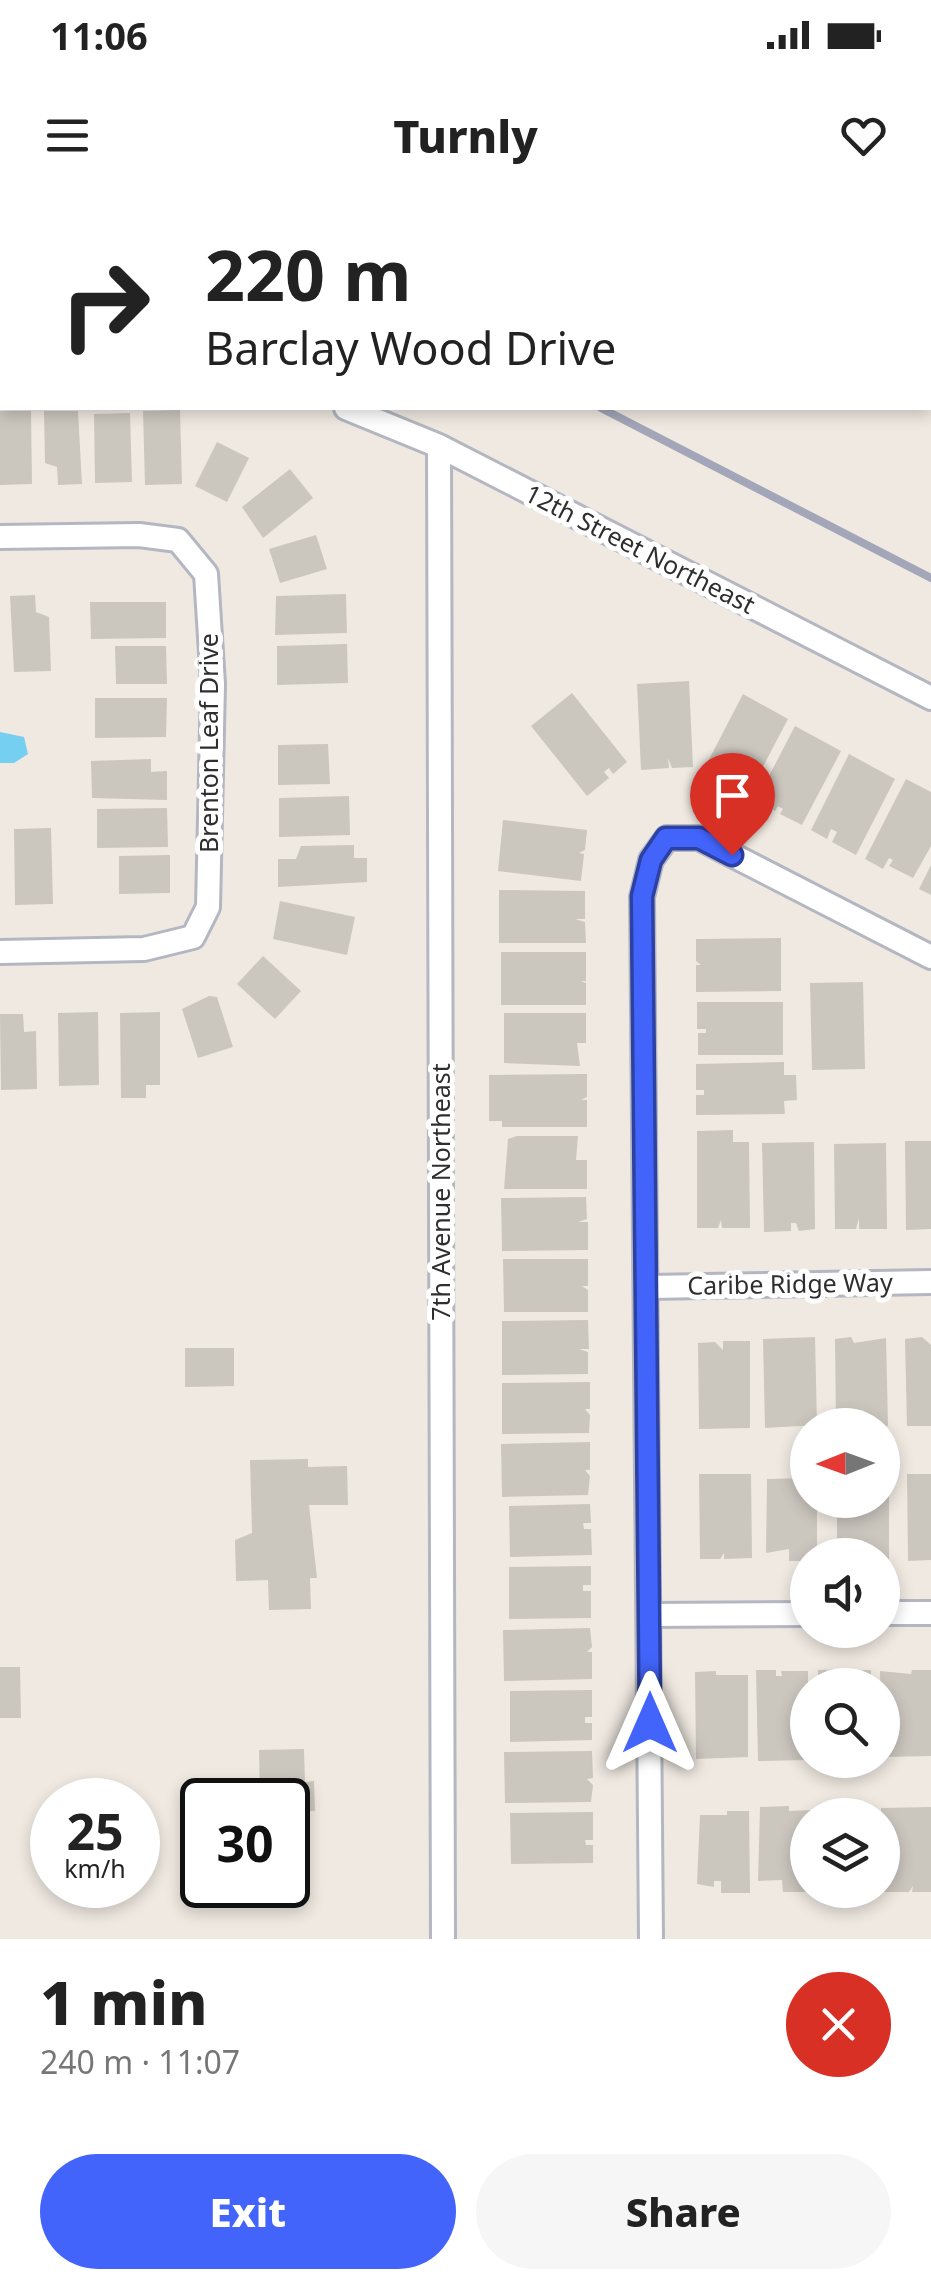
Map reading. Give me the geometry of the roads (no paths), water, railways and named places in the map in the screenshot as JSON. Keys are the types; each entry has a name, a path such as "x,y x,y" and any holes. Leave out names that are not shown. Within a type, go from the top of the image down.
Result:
{"street":[{"name":"12th Street Northeast","path":"351,410 439,446 931,698"},
{"name":"7th Avenue Northeast","path":"439,446 443,1939"},
{"name":"Brenton Leaf Drive","path":"0,537 139,535 178,540 206,574 213,684 208,906 193,937 144,949 0,952"},
{"path":"650,1939 648,1287 642,896 651,860 666,838 699,838 931,958"},
{"name":"Caribe Ridge Way","path":"648,1287 931,1282"},
{"path":"900,1613 931,1612"},
{"path":"649,1616 790,1614"}],"water":[{"path":"0,732 24,737 28,754 14,763 0,763"}],"railway":[{"path":"605,410 931,578"}]}
